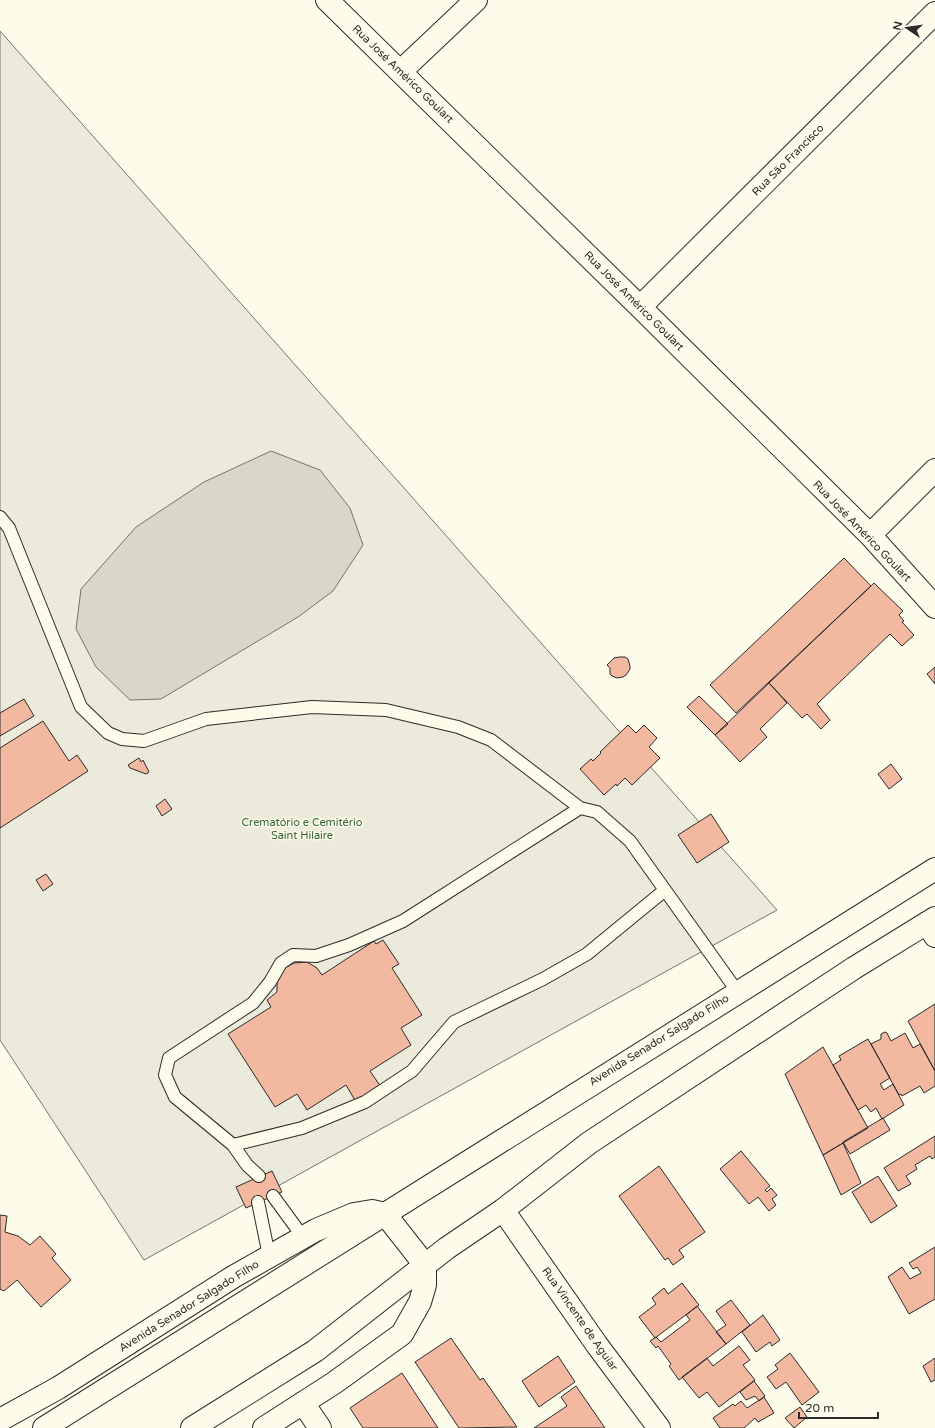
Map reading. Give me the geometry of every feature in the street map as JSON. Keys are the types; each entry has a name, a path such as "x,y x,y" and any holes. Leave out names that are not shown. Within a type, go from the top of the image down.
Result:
{"street":[{"name":"Rua José Américo Goulart","path":"327,0 401,71 870,535 935,607"},
{"path":"401,71 476,0"},
{"name":"Rua São Francisco","path":"640,307 935,13"},
{"path":"870,535 935,470"},
{"name":"Avenida Senador Salgado Filho","path":"44,1428 281,1281 737,991 935,869"},
{"path":"192,1428 315,1351 425,1265 503,1210 589,1143 854,968 932,925"},
{"name":"Rua Vincente de Aguiar","path":"503,1210 597,1344 659,1428"},
{"name":"Avenida Senador Salgado Filho","path":"0,1420 58,1388 233,1277 316,1230 354,1214 372,1211 385,1214"},
{"path":"264,1428 334,1383 402,1334 420,1302 424,1285 425,1265 385,1214"},
{"path":"303,1403 320,1428"}],"lane":[{"path":"0,517 9,528 81,707 108,733 122,740 144,741 206,719 312,707 386,710 458,727 491,740 580,808 597,812 630,841 691,924 737,991"},
{"path":"255,1178 233,1145 175,1097 165,1076 169,1058 253,1003 270,982 281,963 293,955 316,956 349,945 403,921 580,808"},
{"path":"233,1145 302,1128 365,1102 412,1071 454,1022 542,979 587,954 665,890"},
{"path":"273,1196 303,1237"},
{"path":"258,1202 269,1256"}],"green space":[{"name":"Crematório e Cemitério Saint Hilaire","path":"0,31 777,910 144,1260 0,1040"}],"shaded area":[{"path":"271,451 320,470 350,508 363,545 333,591 298,617 161,699 130,700 96,667 76,629 81,589 136,527 204,482"}],"building":[{"path":"844,558 871,586 736,713 710,685"},
{"path":"874,583 903,611 899,615 904,621 902,622 914,635 902,646 890,634 817,704 830,720 821,729 807,714 802,718 769,683"},
{"path":"625,657 628,659 630,669 626,675 617,678 610,674 610,668 607,665 614,658"},
{"path":"935,667 935,684 927,674"},
{"path":"769,683 787,703 760,729 767,737 740,762 715,735"},
{"path":"699,696 728,724 715,735 687,707"},
{"path":"24,699 34,716 0,736 0,713"},
{"path":"43,721 69,761 77,755 88,771 0,828 0,748"},
{"path":"628,725 636,733 644,725 657,738 649,747 660,758 632,785 625,778 604,795 580,769 591,759 593,761 601,753 600,752"},
{"path":"139,758 141,762 143,760 149,772 146,774 130,768 128,765"},
{"path":"891,764 902,779 889,789 878,774"},
{"path":"165,799 172,809 162,816 156,806"},
{"path":"711,814 729,842 697,863 678,835"},
{"path":"46,874 53,884 43,891 36,880"},
{"path":"383,940 399,964 392,968 422,1015 401,1028 411,1045 370,1071 381,1087 356,1102 346,1085 307,1110 297,1094 275,1107 228,1034 271,1007 267,1000 277,992 277,980 283,969 294,963 307,962 317,968 322,975 374,941 376,944"},
{"path":"935,1004 935,1071 908,1021"},
{"path":"885,1032 891,1041 905,1033 913,1048 920,1044 935,1071 935,1086 924,1093 920,1086 902,1096 901,1094 899,1095 871,1044 881,1039 881,1034"},
{"path":"868,1039 890,1078 880,1084 884,1090 893,1084 904,1105 882,1119 876,1108 871,1112 866,1105 858,1110 833,1065 841,1060 839,1056"},
{"path":"823,1047 868,1128 823,1155 785,1074"},
{"path":"883,1118 890,1130 850,1154 843,1142"},
{"path":"935,1136 935,1157 932,1159 930,1156 915,1165 917,1169 906,1176 911,1184 898,1191 884,1168"},
{"path":"843,1143 861,1183 841,1195 823,1155"},
{"path":"741,1151 770,1186 765,1190 767,1192 771,1188 777,1195 772,1199 776,1205 769,1211 758,1197 749,1204 720,1169"},
{"path":"659,1166 705,1232 679,1250 684,1257 673,1265 668,1258 665,1260 619,1196"},
{"path":"272,1171 282,1192 246,1208 236,1187"},
{"path":"878,1176 897,1206 871,1223 852,1192"},
{"path":"0,1215 7,1216 5,1232 18,1236 30,1245 40,1236 56,1254 52,1258 71,1280 41,1307 17,1280 4,1291 0,1289"},
{"path":"935,1247 935,1299 909,1314 888,1277 902,1267 910,1279 921,1273 917,1267 913,1269 909,1263"},
{"path":"682,1283 699,1305 655,1338 639,1317 656,1304 652,1298 664,1288 668,1294"},
{"path":"731,1300 750,1325 726,1344 716,1332 726,1325 716,1311"},
{"path":"697,1306 726,1344 679,1380 669,1366 671,1364 658,1346 656,1348 650,1341 656,1337 661,1342 690,1320 686,1315"},
{"path":"763,1315 780,1340 772,1346 770,1342 756,1352 742,1332"},
{"path":"451,1338 480,1380 483,1378 517,1427 459,1428 415,1362"},
{"path":"739,1346 750,1360 743,1365 755,1380 719,1407 707,1392 699,1398 682,1377 707,1358 713,1366"},
{"path":"790,1353 819,1392 802,1405 786,1382 776,1389 767,1377 778,1369 775,1365"},
{"path":"558,1356 575,1382 539,1407 522,1381"},
{"path":"935,1358 935,1380 931,1382 923,1366"},
{"path":"402,1373 438,1428 363,1428 350,1408"},
{"path":"754,1381 765,1396 759,1401 755,1396 746,1400 740,1392"},
{"path":"576,1386 605,1428 534,1428 567,1406 561,1397"},
{"path":"764,1397 774,1413 758,1422 755,1418 744,1428 720,1428 713,1418 733,1404 735,1406 741,1401 747,1408"},
{"path":"800,1407 807,1417 794,1428 785,1418"}]}
